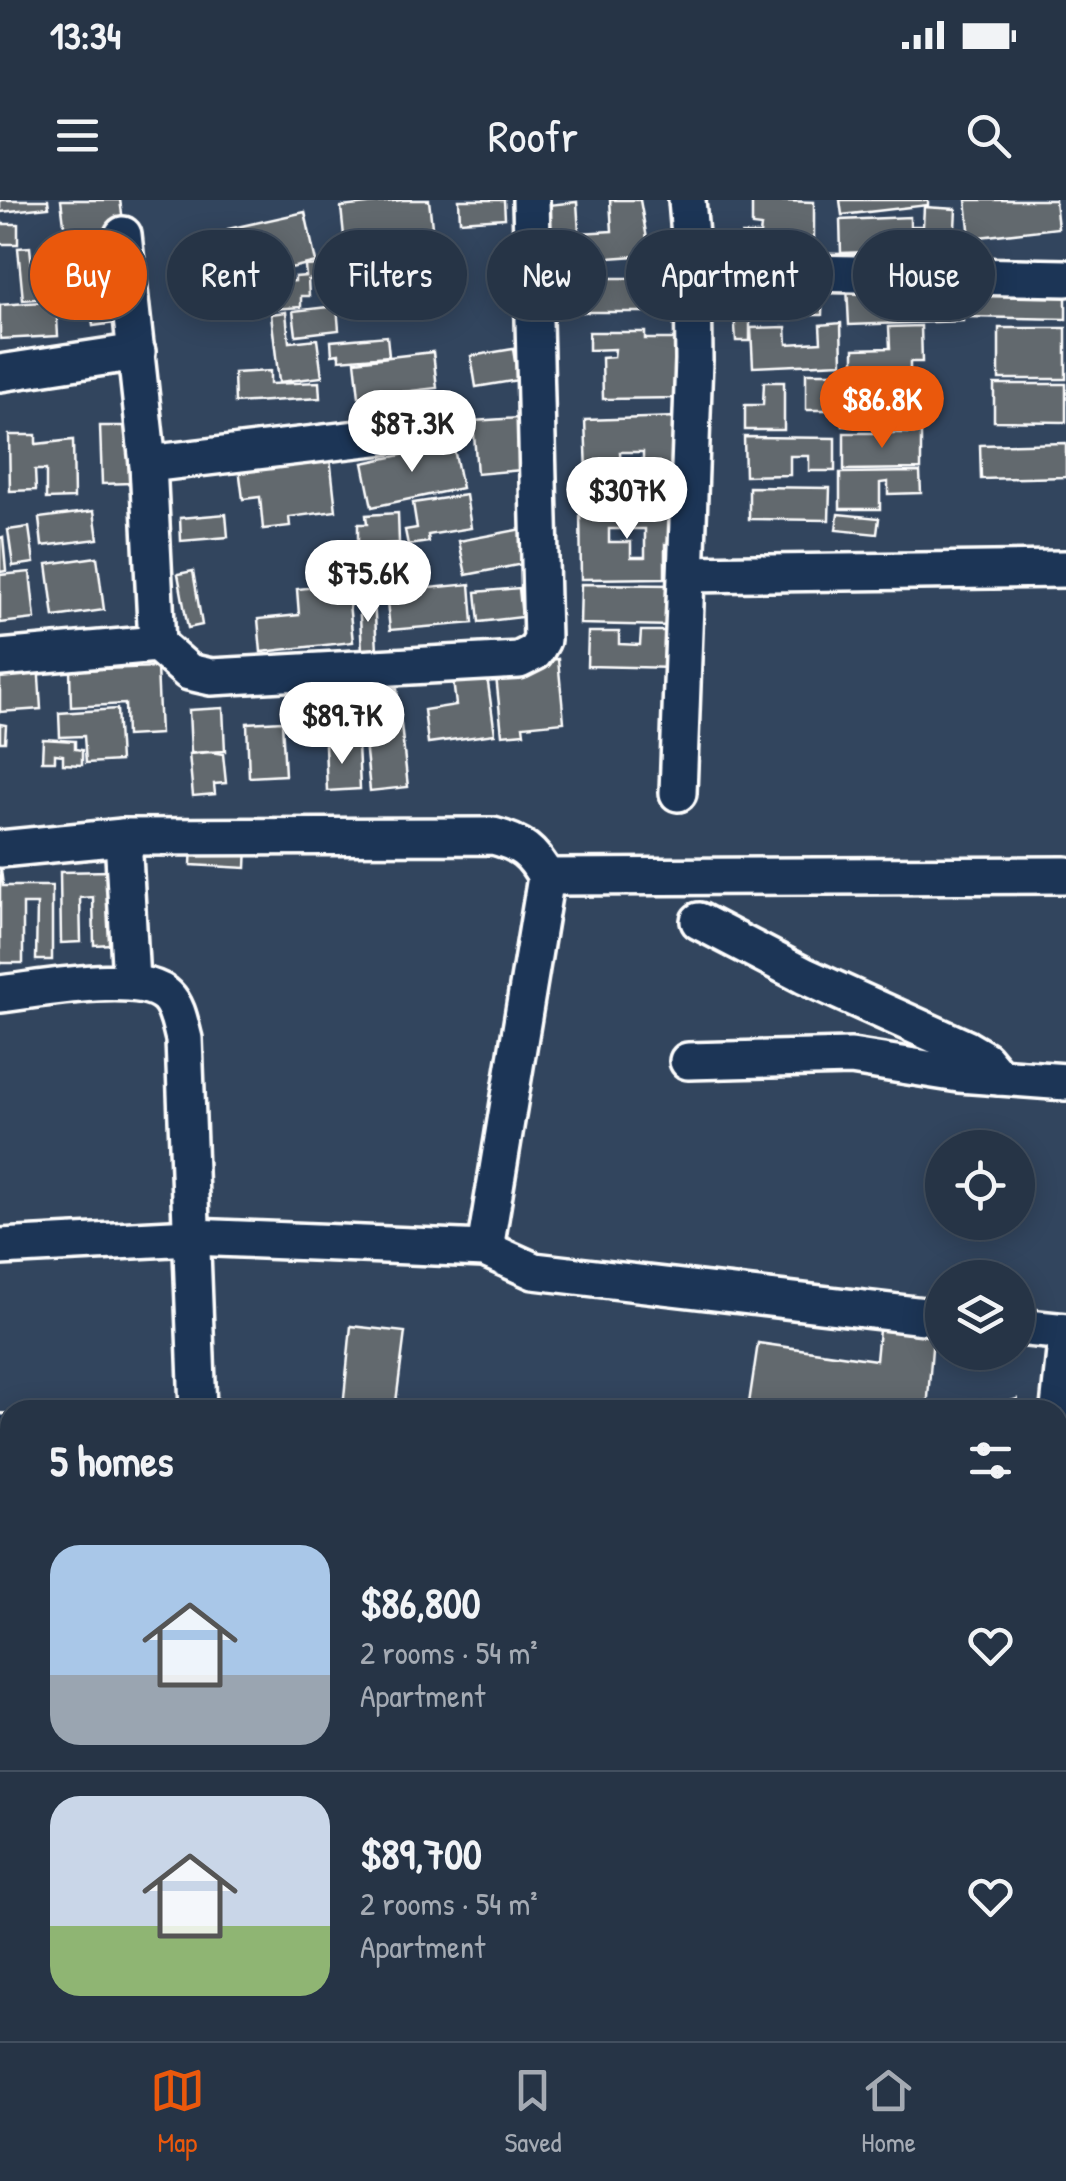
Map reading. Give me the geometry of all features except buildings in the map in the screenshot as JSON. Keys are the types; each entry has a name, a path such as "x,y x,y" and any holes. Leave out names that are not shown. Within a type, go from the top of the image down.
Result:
{"street":[{"path":"133,320 148,464 157,644 189,672 210,677 520,660 535,652 542,640 531,200"},
{"path":"687,200 690,230"},
{"path":"833,273 1066,278"},
{"path":"678,793 692,320"},
{"path":"0,374 137,352"},
{"path":"148,464 383,436"},
{"path":"686,574 1066,569"},
{"path":"0,658 157,644"},
{"path":"123,836 130,982"},
{"path":"0,848 123,836 493,836 513,841 534,854 546,877 486,1249"},
{"path":"546,877 1066,875"},
{"path":"699,921 804,976 967,1049 984,1058 999,1077"},
{"path":"0,994 130,982 169,997 184,1039 198,1400"},
{"path":"688,1061 852,1057 1066,1082"},
{"path":"0,1247 191,1237 486,1249 534,1271 925,1316"},
{"path":"1035,1329 1066,1332"},
{"path":"1060,1400 1066,1342"}]}
